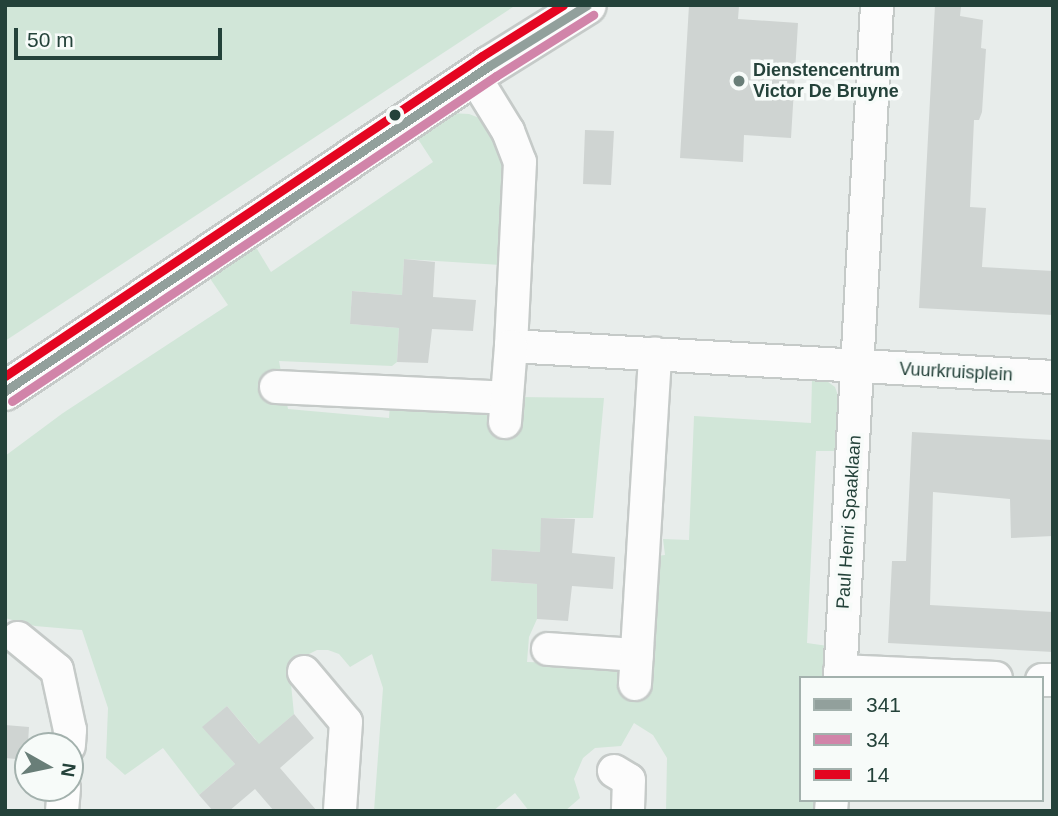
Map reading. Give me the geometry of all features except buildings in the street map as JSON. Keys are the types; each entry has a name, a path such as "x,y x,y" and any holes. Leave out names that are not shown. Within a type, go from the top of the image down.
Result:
{"street":[{"path":"5,391 474,76 587,5"},
{"name":"Paul Henri Spaaklaan","path":"840,674 877,5"},
{"path":"276,387 506,410 520,162 508,131 474,76"},
{"path":"510,346 859,366"},
{"path":"548,649 636,669 655,354"},
{"name":"Vuurkruisplein","path":"859,366 1053,377"},
{"path":"18,638 57,670 70,732"},
{"path":"304,672 346,722 340,811"},
{"path":"840,674 918,676"},
{"path":"614,771 629,780 628,811"}],"green space":[{"path":"5,5 516,5 5,341"},
{"path":"450,113 469,114 482,119 496,136 507,177 501,265 404,259 402,295 352,291 350,324 399,328 397,362 392,366 279,361 288,409 389,418 390,404 484,410 494,421 498,434 514,438 518,397 604,398 593,518 542,518 540,552 492,549 491,581 537,584 537,619 529,637 527,662 596,664 614,669 626,680 657,556 665,555 663,539 689,540 694,416 811,423 812,378 824,379 835,387 841,404 837,451 816,451 807,643 828,646 832,676 799,676 799,802 824,802 823,811 666,811 667,758 653,735 634,723 621,746 595,748 583,758 574,779 580,798 565,811 529,811 515,793 493,811 374,811 383,688 372,654 350,667 339,654 328,650 317,650 295,661 290,674 294,714 256,747 256,740 227,706 203,727 235,764 199,795 163,748 125,775 106,758 108,708 82,630 35,626 5,618 5,456 63,413 228,305 207,274 254,244 271,272 433,162 418,139"}],"transit line":[{"name":"14","path":"5,376 482,56 563,5"},
{"name":"341","path":"5,391 489,66 587,5"},
{"name":"34","path":"12,401 496,76 593,15"}],"place":[{"name":"Dienstencentrum Victor De Bruyne","path":"739,81"}]}
